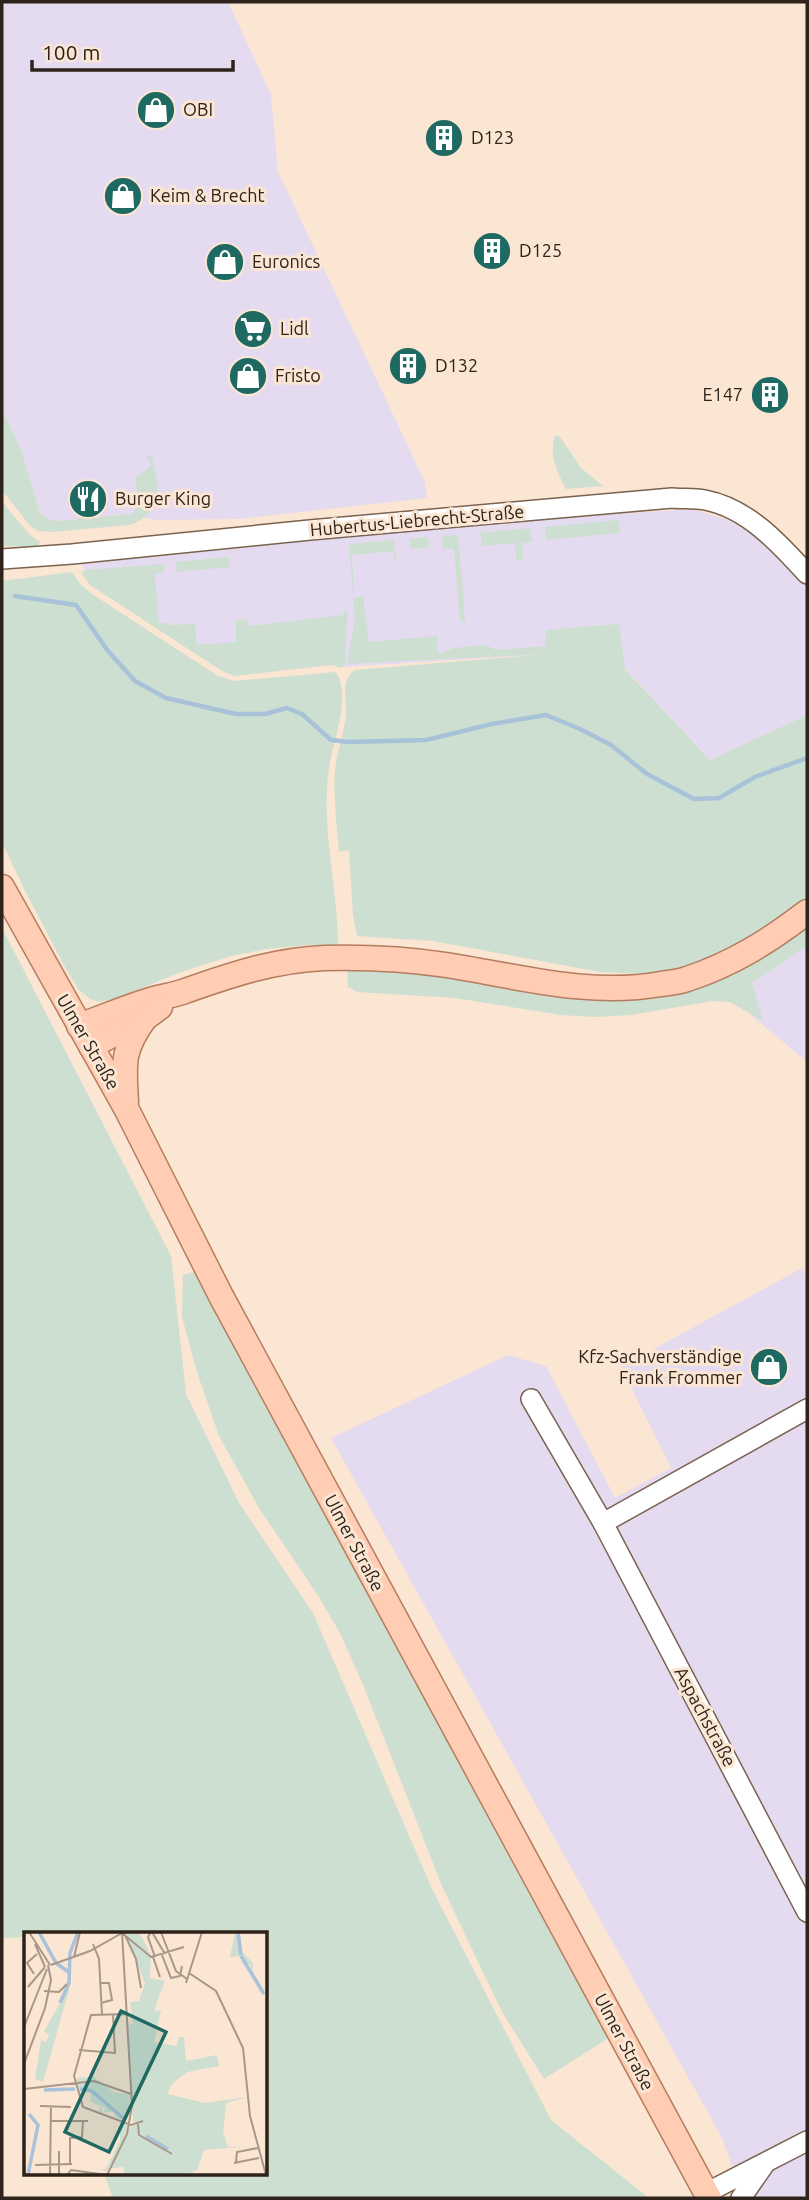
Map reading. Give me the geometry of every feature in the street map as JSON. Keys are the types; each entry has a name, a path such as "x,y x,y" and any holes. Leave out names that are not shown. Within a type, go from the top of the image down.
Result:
{"main road":[{"name":"Ulmer Straße","path":"2,887 127,1110 240,1332 707,2195"},
{"path":"85,1036 153,999 239,972 272,964 335,958 382,958 444,965 584,988 619,989 685,980 729,963 766,943 807,912"},
{"path":"85,1036 145,1018 182,992"},
{"path":"127,1110 124,1064 130,1039 145,1018"}],"street":[{"name":"Hubertus-Liebrecht-Straße","path":"2,559 671,498 706,500 752,520 807,574"},
{"name":"Aspachstraße","path":"531,1399 603,1522 807,1912"},
{"path":"603,1522 807,1409"},
{"path":"707,2195 807,2141"},
{"path":"741,2198 766,2161"}],"shaded area":[{"path":"2,2 228,2 271,94 278,172 425,482 427,498 239,519 155,520 132,514 55,521 40,513 22,452 2,408"},
{"path":"692,509 728,520 756,536 789,565 807,586 807,715 710,760 613,655 584,652 342,667 334,664 234,676 89,582 82,564 443,525"},
{"path":"807,928 807,1062 715,985"},
{"path":"802,1268 807,1278 807,2198 744,2198 721,2136 331,1438 508,1355 546,1366 615,1498 671,1468 621,1367"}],"green space":[{"path":"2,408 22,452 40,513 47,519 56,521 132,514 138,502 135,478 151,466 147,457 151,454 157,496 150,513 130,525 51,532 38,531 31,527 2,490"},
{"path":"555,435 560,437 581,468 603,486 566,489 553,457"},
{"path":"2,502 29,534 40,542 37,547 2,546"},
{"path":"619,520 620,533 546,540 545,527"},
{"path":"530,528 532,542 522,543 523,559 516,560 515,543 482,546 480,533"},
{"path":"458,535 465,620 460,622 454,549 443,549 442,536"},
{"path":"428,537 429,548 411,549 410,539"},
{"path":"394,540 396,562 393,551 352,555 353,593 349,544"},
{"path":"229,557 230,567 177,572 176,562"},
{"path":"163,564 164,573 155,574 159,623 195,624 197,645 236,642 236,620 247,619 249,626 344,615 344,611 348,610 345,663 341,668 332,665 234,676 222,671 90,585 81,572"},
{"path":"72,572 92,594 218,676 234,681 336,672 342,693 342,705 330,762 327,807 338,945 266,949 231,956 181,972 118,998 99,1002 79,990 24,889 2,842 2,581"},
{"path":"353,597 363,597 369,642 437,636 437,651 440,653 454,648 486,645 496,650 545,646 546,630 619,624 625,669 710,760 807,715 807,899 769,929 693,967 645,974 600,972 433,941 357,936 349,850 339,852 334,790 336,763 346,715 345,690 350,674 355,670 547,654 347,664 355,619"},
{"path":"807,923 807,946 752,983 763,1021 730,1002 712,1001 632,1015 594,1017 561,1015 455,998 357,992 348,987 347,963 603,997"},
{"path":"2,928 171,1256 186,1394 239,1503 313,1613 432,1889 551,2120 649,2198 113,2198 105,2176 268,2176 268,1932 24,1932 24,1937 2,1938"},
{"path":"195,1271 612,2036 544,2079 502,2012 442,1886 340,1633 259,1508 219,1436 182,1317 183,1275"}],"waterway":[{"path":"15,596 76,605 108,651 135,681 166,698 236,714 265,714 287,708 302,714 331,740 426,740 492,724 546,715 611,745 647,774 694,799 719,798 755,777 807,758"}],"place":[{"name":"OBI","path":"156,110"},
{"name":"D123","path":"444,138"},
{"name":"Keim & Brecht","path":"123,196"},
{"name":"D125","path":"492,251"},
{"name":"Euronics","path":"225,262"},
{"name":"Lidl","path":"253,329"},
{"name":"D132","path":"408,366"},
{"name":"Fristo","path":"248,376"},
{"name":"E147","path":"770,395"},
{"name":"Burger King","path":"88,499"},
{"name":"Kfz-Sachverständige Frank Frommer","path":"769,1367"}]}
